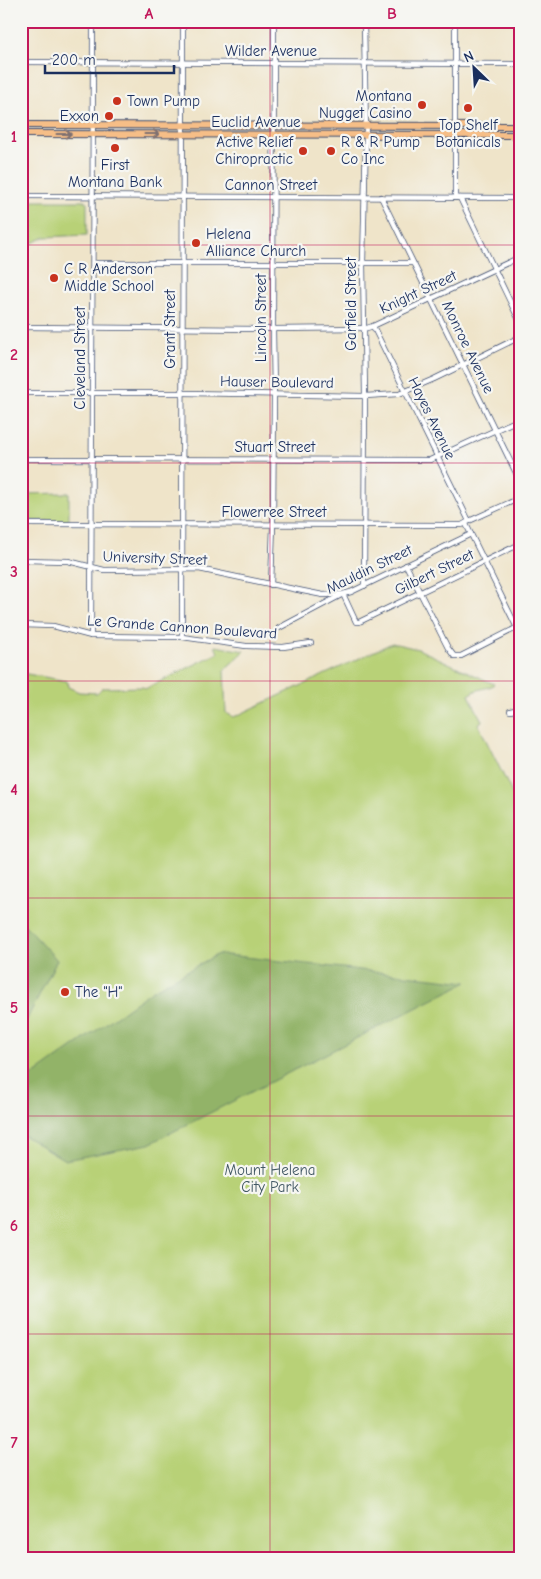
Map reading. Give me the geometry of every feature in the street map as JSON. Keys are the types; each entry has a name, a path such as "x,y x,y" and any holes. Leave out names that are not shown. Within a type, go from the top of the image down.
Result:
{"highway":[{"name":"Euclid Avenue","path":"21,125 520,126"},
{"name":"Euclid Avenue","path":"21,134 520,135"}],"street":[{"name":"Cleveland Street","path":"91,636 93,21"},
{"name":"Grant Street","path":"182,637 183,21"},
{"name":"Lincoln Street","path":"271,585 274,460 274,21"},
{"name":"Garfield Street","path":"364,21 366,126 363,263 365,396 364,586"},
{"path":"455,21 454,135 457,198 520,322"},
{"name":"Wilder Avenue","path":"21,62 520,64"},
{"name":"Cannon Street","path":"21,196 520,198"},
{"name":"Monroe Avenue","path":"381,197 520,481"},
{"name":"Knight Street","path":"21,327 363,328 373,326 520,257"},
{"path":"93,263 413,263"},
{"name":"Hayes Avenue","path":"373,326 520,634"},
{"name":"Hauser Boulevard","path":"21,393 365,396 399,394 520,337"},
{"name":"Stuart Street","path":"21,459 430,460 520,419"},
{"name":"Flowerree Street","path":"21,524 462,525 520,498"},
{"name":"Mauldin Street","path":"279,628 343,594 364,586 471,534"},
{"name":"Gilbert Street","path":"343,594 353,618 356,622 359,622 520,544"},
{"name":"University Street","path":"21,560 68,561 104,570 199,569 323,595 343,594"},
{"path":"406,565 454,656 461,656 518,627"},
{"name":"Le Grande Cannon Boulevard","path":"21,625 53,626 91,636 182,637 246,646 283,647 311,644"},
{"path":"510,711 520,709"}],"green space":[{"path":"21,201 86,201 87,235 45,237 32,243 21,245"},
{"path":"69,493 69,521 21,521 21,494"},
{"name":"Mount Helena City Park","path":"392,643 418,649 494,684 469,695 482,721 478,724 515,799 520,797 520,1558 21,1558 21,673 67,681 68,687 79,692 97,693 102,688 143,687 145,689 218,653 215,646 245,651 224,670 226,713 234,717"},
{"path":"21,921 57,960 21,1031"},
{"path":"218,954 467,982 149,1144 65,1160 21,1134 21,1084 153,990"}],"place":[{"name":"Town Pump","path":"117,101"},
{"name":"Montana Nugget Casino","path":"422,105"},
{"name":"Top Shelf Botanicals","path":"468,108"},
{"name":"Exxon","path":"109,116"},
{"name":"First Montana Bank","path":"115,148"},
{"name":"Active Relief Chiropractic","path":"303,151"},
{"name":"R & R Pump Co Inc","path":"331,151"},
{"name":"Helena Alliance Church","path":"196,243"},
{"name":"C R Anderson Middle School","path":"54,278"},
{"name":"The \"H\"","path":"65,992"}]}
